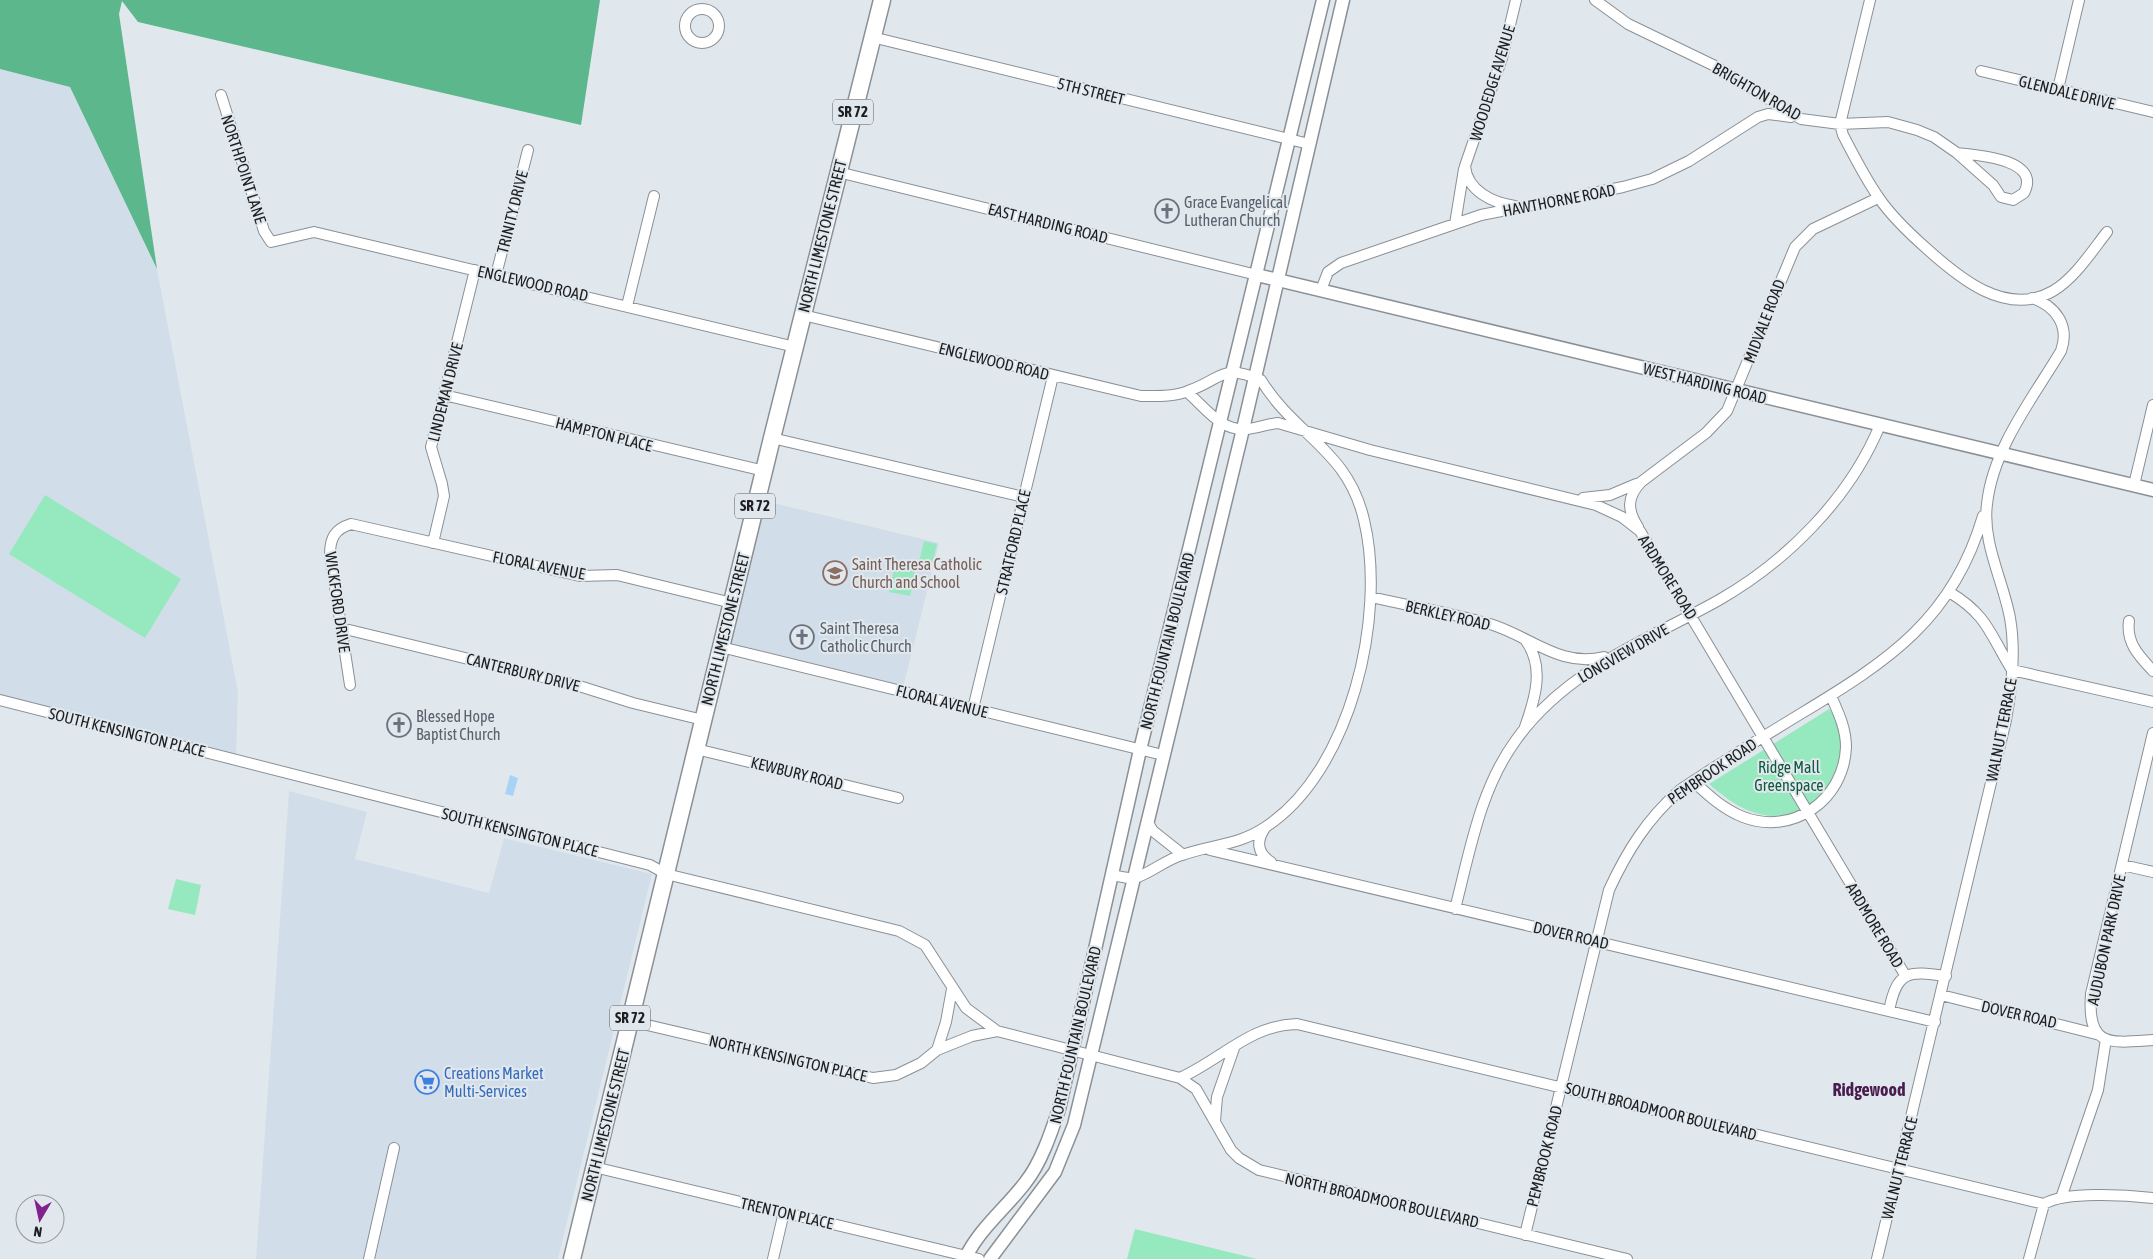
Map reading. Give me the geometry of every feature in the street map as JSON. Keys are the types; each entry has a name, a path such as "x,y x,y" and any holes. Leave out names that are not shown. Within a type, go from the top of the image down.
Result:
{"main road":[{"name":"NORTH LIMESTONE STREET","path":"572,1259 772,438 882,0"}],"street":[{"name":"NORTH FOUNTAIN BOULEVARD","path":"970,1258 1031,1173 1051,1133 1056,1117 1140,750 1257,275 1322,0"},
{"name":"NORTH FOUNTAIN BOULEVARD","path":"990,1259 1055,1172 1074,1125 1255,377 1343,0"},
{"name":"WOODEDGE AVENUE","path":"1455,224 1465,166 1502,58 1516,0"},
{"name":"BRIGHTON ROAD","path":"1595,0 1628,24 1740,80 1790,114 1801,119 1840,124 1870,122 1900,125 1934,137 1957,153 1993,185 2001,198 2013,200 2024,193 2028,182 2026,176 2012,163 1977,154 1957,153"},
{"path":"1870,0 1840,124 1843,135 1878,198 1910,234 1964,280 2004,298 2032,298 2042,296 2058,287 2107,232"},
{"path":"2058,90 2079,0"},
{"name":"5TH STREET","path":"872,37 1309,144"},
{"name":"GLENDALE DRIVE","path":"1981,71 2153,112"},
{"name":"NORTHPOINT LANE","path":"221,95 264,230 271,242"},
{"name":"HAWTHORNE ROAD","path":"1321,290 1328,272 1341,262 1481,215 1623,187 1652,178 1689,161 1763,116 1780,115 1801,119"},
{"name":"TRINITY DRIVE","path":"496,274 528,150"},
{"path":"1465,166 1468,179 1486,196 1502,204 1528,206"},
{"name":"EAST HARDING ROAD","path":"838,172 1257,275"},
{"path":"627,306 654,196"},
{"name":"MIDVALE ROAD","path":"1640,531 1630,512 1629,505 1633,491 1641,482 1720,420 1737,390 1788,260 1795,247 1813,229 1878,198"},
{"name":"ENGLEWOOD ROAD","path":"271,242 314,232 795,346"},
{"name":"LINDEMAN DRIVE","path":"433,543 444,496 431,447 475,270"},
{"name":"WEST HARDING ROAD","path":"1257,275 2153,490"},
{"name":"WALNUT TERRACE","path":"1877,1259 2006,720 2012,670 2010,619 1988,538 1987,503 2001,454 2064,342 2063,326 2059,317 2048,305 2032,298"},
{"name":"ENGLEWOOD ROAD","path":"803,315 1141,396 1187,392 1232,371"},
{"path":"1112,875 1133,878 1182,854 1244,838 1266,827 1296,801 1311,781 1337,736 1356,687 1364,652 1371,597 1368,540 1364,520 1350,480 1325,448 1304,431 1273,398 1262,380 1232,371"},
{"name":"STRATFORD PLACE","path":"973,709 1053,376"},
{"path":"1187,392 1220,424"},
{"name":"HAMPTON PLACE","path":"444,394 764,471"},
{"path":"2134,485 2153,405"},
{"name":"ARDMORE ROAD","path":"1220,424 1242,429 1278,423 1370,450 1572,498 1608,509 1640,531 1905,975"},
{"name":"LONGVIEW DRIVE","path":"1455,909 1482,805 1505,757 1522,732 1570,684 1614,654 1691,615 1754,577 1812,526 1855,472 1880,425"},
{"path":"772,438 1024,497"},
{"name":"MIDVALE ROAD","path":"1572,498 1610,495 1641,482"},
{"name":"PEMBROOK ROAD","path":"1524,1235 1609,890 1633,842 1660,807 1693,781 1892,655 1914,634 1949,592 1968,558 1987,503"},
{"name":"WICKFORD DRIVE","path":"350,685 330,554 330,542 340,527 358,526 433,543"},
{"name":"FLORAL AVENUE","path":"433,543 580,576 617,575 732,602"},
{"path":"1949,592 1964,601 1985,621 2012,670 2153,702"},
{"name":"BERKLEY ROAD","path":"1371,597 1488,624 1523,638 1540,648 1570,658 1595,659 1614,654"},
{"path":"2129,621 2129,636 2132,645 2153,671"},
{"name":"CANTERBURY DRIVE","path":"341,628 576,685 633,703 703,720"},
{"path":"1522,732 1534,699 1537,669 1531,648 1523,638"},
{"name":"FLORAL AVENUE","path":"721,647 1163,755"},
{"path":"1693,781 1729,810 1755,820 1780,821 1809,813 1822,802 1834,784 1844,760 1845,733 1830,696"},
{"name":"SOUTH KENSINGTON PLACE","path":"0,700 650,865 666,874 900,931 925,945 932,953 952,989 966,1008 997,1031"},
{"name":"AUDUBON PARK DRIVE","path":"2096,1034 2091,1018 2091,994 2153,733"},
{"name":"KEWBURY ROAD","path":"696,748 898,798"},
{"path":"1147,821 1153,831 1182,854"},
{"path":"1266,827 1260,836 1260,851 1275,864"},
{"name":"DOVER ROAD","path":"1206,849 1935,1022"},
{"path":"2122,865 2153,872"},
{"name":"ARDMORE ROAD","path":"1889,1011 1898,982 1905,975 1946,976"},
{"path":"937,1050 946,1022 952,989"},
{"name":"DOVER ROAD","path":"1941,995 2096,1034"},
{"name":"NORTH KENSINGTON PLACE","path":"630,1021 873,1078 896,1075 921,1064 937,1050 972,1036 997,1031"},
{"name":"SOUTH BROADMOOR BOULEVARD","path":"1180,1078 1234,1048 1246,1038 1268,1028 1298,1024 2044,1204"},
{"path":"997,1031 1180,1078"},
{"path":"2096,1034 2106,1039 2123,1042 2153,1040"},
{"path":"2061,1198 2098,1090 2106,1039"},
{"path":"1215,1121 1217,1097 1234,1048"},
{"name":"NORTH BROADMOOR BOULEVARD","path":"1180,1078 1196,1090 1215,1121 1221,1136 1231,1150 1239,1158 1259,1170 1627,1259"},
{"path":"369,1259 394,1148"},
{"name":"TRENTON PLACE","path":"594,1167 970,1258"},
{"path":"2029,1259 2044,1204 2061,1198 2103,1196 2153,1198"},
{"path":"773,1259 784,1212"}],"shaded area":[{"path":"0,69 70,87 157,269 238,692 236,760 0,700"},
{"name":"Saint Theresa Catholic Church and School","path":"757,499 939,543 902,692 721,647"},
{"path":"289,791 367,812 355,859 489,893 504,838 652,874 558,1259 256,1259"}],"green space":[{"path":"0,0 600,0 581,125 138,22 122,1 119,14 157,269 70,87 0,69"},
{"path":"45,495 181,579 145,638 9,554"},
{"path":"924,541 937,544 932,565 919,562"},
{"path":"896,560 917,564 910,596 889,592"},
{"name":"Ridge Mall Greenspace","path":"1829,709 1836,719 1842,741 1839,765 1828,788 1811,805 1786,815 1764,815 1738,806 1709,784"},
{"path":"176,879 201,885 195,915 168,909"},
{"path":"1135,1229 1257,1259 1127,1259"}],"water":[{"path":"510,775 518,778 513,796 505,794"}],"place":[{"name":"Grace Evangelical Lutheran Church","path":"1167,211"},
{"name":"Saint Theresa Catholic Church and School","path":"835,573"},
{"name":"Saint Theresa Catholic Church","path":"802,637"},
{"name":"Blessed Hope Baptist Church","path":"399,725"},
{"name":"Creations Market Multi-Services","path":"427,1082"}],"district":[{"name":"Ridgewood","path":"1869,1090"}]}
